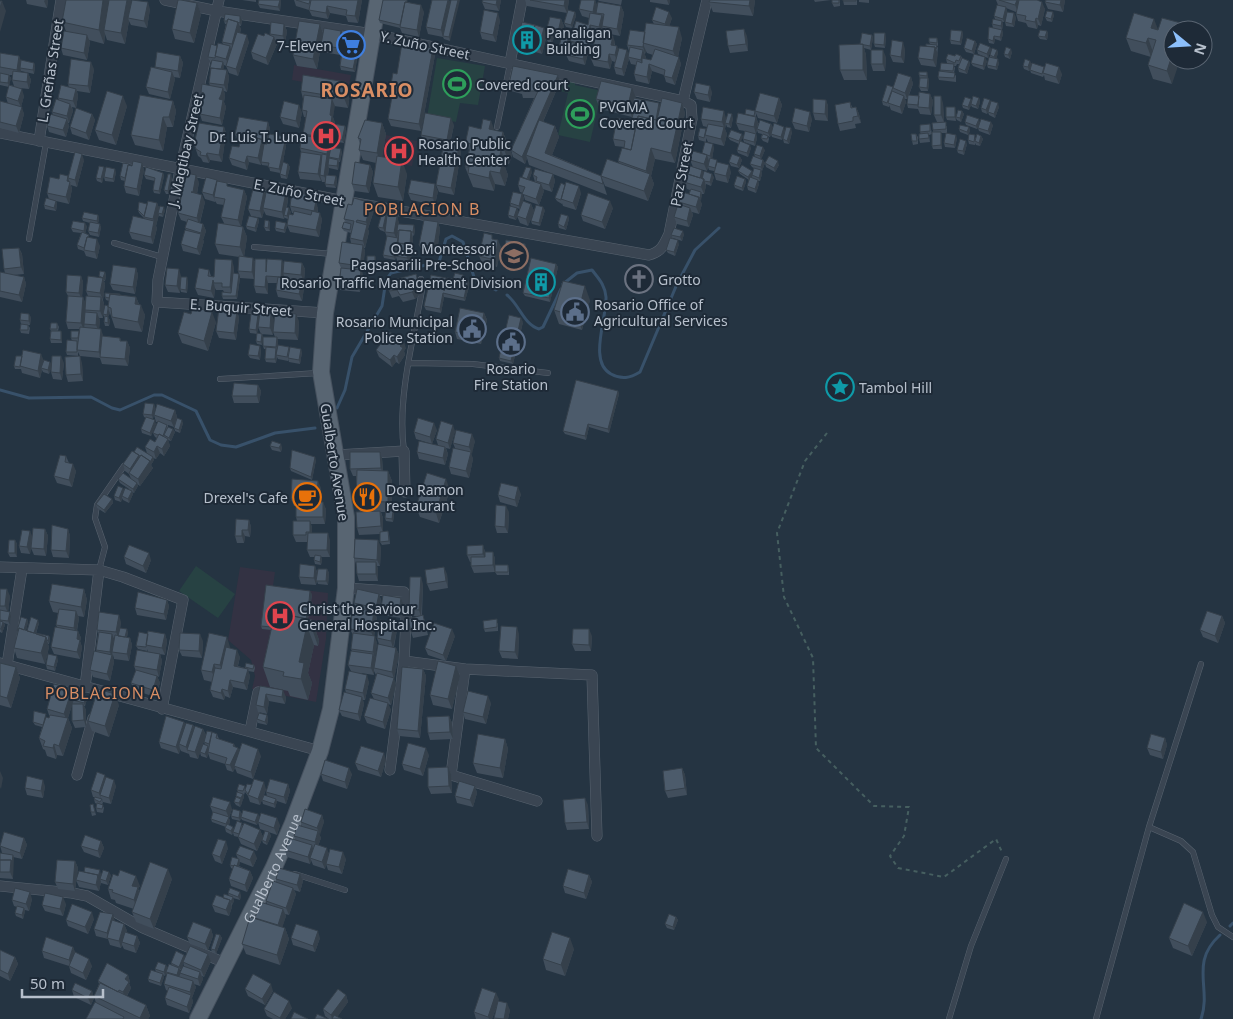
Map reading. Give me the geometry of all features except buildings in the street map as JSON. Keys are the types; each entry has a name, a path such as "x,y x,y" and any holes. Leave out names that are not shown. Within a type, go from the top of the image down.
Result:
{"main road":[{"name":"Gualberto Avenue","path":"198,1019 225,963 278,869 320,750 335,681 346,588 346,517 337,455 321,372 325,313 378,0"}],"street":[{"name":"L. Greñas Street","path":"43,142 61,0"},
{"name":"Y. Zuño Street","path":"165,0 217,11 372,34 683,101"},
{"name":"J. Magtibay Street","path":"157,302 162,257 219,0"},
{"path":"510,63 522,0"},
{"path":"683,101 707,0"},
{"name":"Paz Street","path":"649,255 661,249 669,234 693,110 691,105 683,101"},
{"name":"E. Zuño Street","path":"0,133 344,201 649,255"},
{"name":"E. Buquir Street","path":"157,302 325,313"},
{"path":"337,455 404,451 405,492"},
{"path":"0,567 100,570 183,600 162,709"},
{"path":"22,568 4,664 85,687 95,700 162,709 320,750"},
{"path":"85,687 100,570"},
{"path":"346,588 404,592 407,599 404,661 390,770"},
{"path":"404,661 465,669 592,675 597,836"},
{"path":"465,669 452,775 537,801"},
{"path":"250,732 258,692"},
{"path":"77,775 95,700"},
{"path":"0,886 87,896 143,928 225,963"}],"lane":[{"path":"498,127 510,63"},
{"path":"29,239 43,142"},
{"path":"114,243 162,257"},
{"path":"254,247 335,254"},
{"path":"404,451 402,437 409,363 422,290 421,279"},
{"path":"150,342 157,302"},
{"path":"409,363 473,364 548,373"},
{"path":"220,380 321,372"},
{"path":"100,570 106,547 95,518 97,505 124,466"},
{"path":"1096,1019 1149,827 1201,664"},
{"path":"1149,827 1182,841 1194,852 1212,916 1218,927 1233,937"},
{"path":"949,1019 971,946 1006,859"},
{"path":"292,873 345,890"}],"path":[{"path":"827,433 805,461 777,533 784,597 813,658 816,748 874,806 909,807 904,836 890,856 898,868 944,876 996,839 1006,859"}],"shaded area":[{"path":"294,65 351,75 348,90 292,80"},
{"name":"Rosario Public Health Center","path":"386,135 417,141 412,166 381,161"},
{"name":"Christ the Saviour General Hospital Inc.","path":"240,567 275,572 273,586 328,593 326,639 316,702 252,689 255,676 251,660 228,640"}],"green space":[{"name":"Covered court","path":"437,58 485,66 478,105 460,103 456,122 427,117"},
{"name":"PVGMA Covered Court","path":"563,78 575,81 575,85 602,91 590,142 558,135 568,93 560,91"},
{"path":"196,566 235,594 218,618 179,591"}],"waterway":[{"path":"563,284 577,273 592,270 597,276 603,286 606,297 600,339 601,360 604,368 611,374 622,378 633,376 640,372 677,284 695,250 719,228"},
{"path":"337,408 345,390 352,357 382,306 386,280 391,273 439,262 446,239 452,236 463,242 474,277 496,290"},
{"path":"507,295 525,319 539,329 543,327 561,289"},
{"path":"0,390 29,398 91,397 120,410 154,395 162,395 196,411 210,440 221,445 236,447 275,433 315,428"},
{"path":"1230,926 1233,923"},
{"path":"1201,1019 1204,1008 1203,966 1211,945 1220,935"}],"place":[{"name":"Panaligan Building","path":"527,40"},
{"name":"7-Eleven","path":"351,45"},
{"name":"Covered court","path":"457,84"},
{"name":"PVGMA Covered Court","path":"580,114"},
{"name":"Dr. Luis T. Luna","path":"326,136"},
{"name":"Rosario Public Health Center","path":"399,151"},
{"name":"O.B. Montessori Pagsasarili Pre-School","path":"514,256"},
{"name":"Grotto","path":"639,279"},
{"name":"Rosario Traffic Management Division","path":"541,282"},
{"name":"Rosario Office of Agricultural Services","path":"575,312"},
{"name":"Rosario Municipal Police Station","path":"472,329"},
{"name":"Rosario Fire Station","path":"511,342"},
{"name":"Tambol Hill","path":"840,387"},
{"name":"Drexel's Cafe","path":"307,497"},
{"name":"Don Ramon restaurant","path":"367,497"},
{"name":"Christ the Saviour General Hospital Inc.","path":"280,616"}],"district":[{"name":"ROSARIO","path":"367,90"},
{"name":"POBLACION B","path":"422,209"},
{"name":"POBLACION A","path":"103,693"}]}
